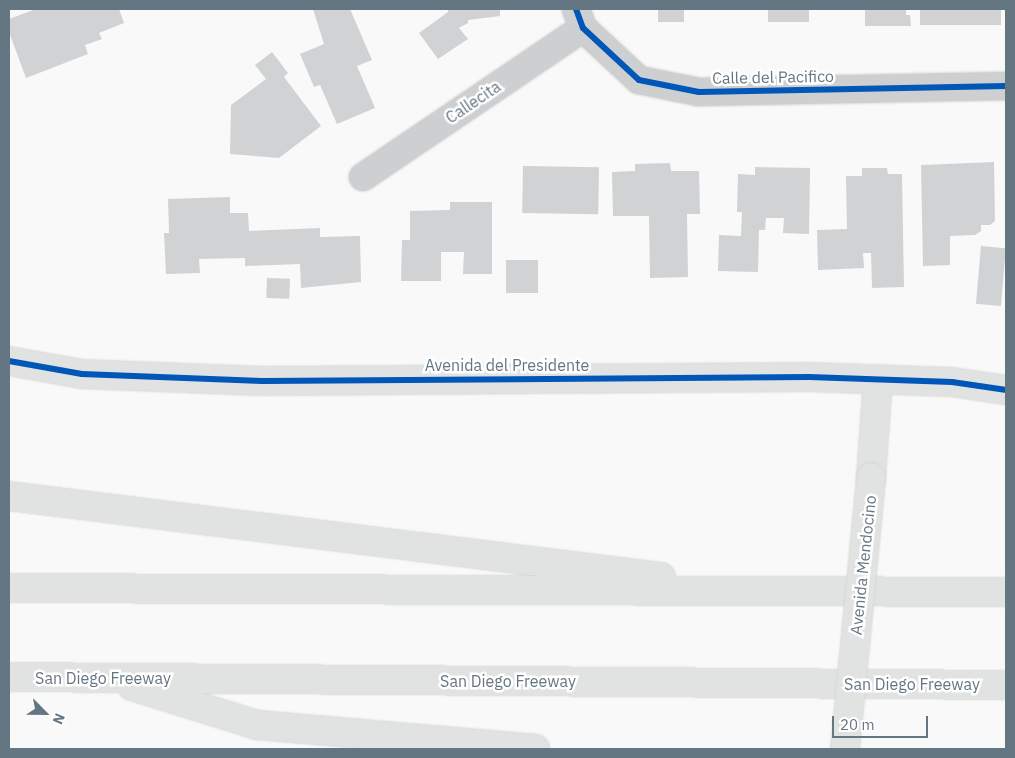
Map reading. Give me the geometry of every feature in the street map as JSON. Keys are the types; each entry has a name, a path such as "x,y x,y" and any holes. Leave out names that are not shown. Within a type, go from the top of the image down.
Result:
{"main road":[{"name":"Avenida del Presidente","path":"9,361 82,374 262,381 799,377 952,382 1006,390"},
{"name":"Avenida Mendocino","path":"845,749 872,477 878,380"},
{"path":"9,496 789,593"},
{"path":"9,588 789,593 1006,592"},
{"name":"San Diego Freeway","path":"9,677 1006,685"},
{"path":"104,678 257,726 535,749"}],"street":[{"name":"Calle del Pacifico","path":"580,18 639,80 699,92 1006,86"},
{"name":"Callecita","path":"363,177 580,18"}],"building":[{"path":"36,9 119,9 124,23 99,33 102,39 85,45 88,54 26,78 9,32 9,19"},
{"path":"313,9 350,9 372,60 357,66 375,108 337,124 320,85 314,87 300,54 324,44"},
{"path":"448,9 500,9 500,16 468,20 468,23 459,28 468,39 438,59 419,33 448,12"},
{"path":"658,9 684,9 684,22 658,22"},
{"path":"768,9 809,9 809,22 768,22"},
{"path":"865,9 906,9 906,15 910,15 911,26 865,26"},
{"path":"920,9 1001,9 1001,25 920,25"},
{"path":"272,52 288,73 284,77 321,126 279,158 230,154 231,105 266,79 255,65"},
{"path":"994,162 995,221 990,225 981,225 981,231 975,235 950,236 950,265 923,266 921,165"},
{"path":"670,163 671,171 699,171 700,214 687,214 688,277 650,278 649,216 613,216 612,172 635,171 635,164"},
{"path":"523,166 599,167 598,214 522,213"},
{"path":"755,167 810,168 809,234 783,233 784,218 766,218 765,230 759,230 758,272 718,271 719,235 741,236 742,212 737,212 738,174 755,175"},
{"path":"862,168 887,168 888,174 902,174 904,287 872,288 871,253 863,253 864,268 818,270 817,230 847,229 846,176 862,176"},
{"path":"230,197 230,213 248,213 249,231 320,228 320,237 360,236 361,282 301,288 300,264 245,266 245,258 199,259 200,273 166,274 164,233 169,233 168,199"},
{"path":"450,202 492,202 492,274 463,274 464,252 441,252 441,281 401,281 402,240 410,240 410,211 450,210"},
{"path":"981,246 1006,248 1001,306 976,304"},
{"path":"506,260 538,260 538,293 506,293"},
{"path":"267,278 290,279 289,299 266,298"}],"cycle path":[{"path":"576,9 583,28 639,80 699,92 1006,86"},
{"path":"9,361 82,374 262,381 809,377 952,382 1006,390"}]}
